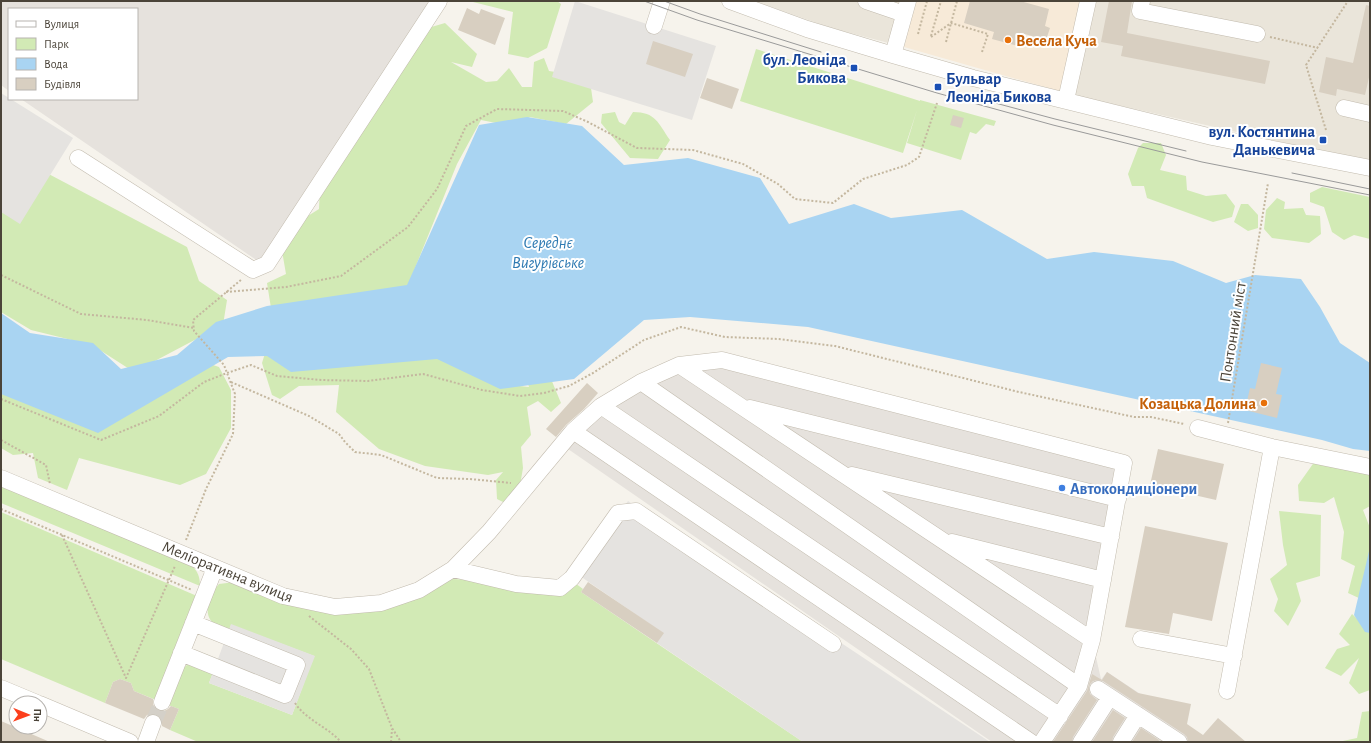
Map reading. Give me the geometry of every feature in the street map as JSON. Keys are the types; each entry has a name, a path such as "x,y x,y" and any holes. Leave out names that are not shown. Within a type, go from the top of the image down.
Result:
{"street":[{"path":"78,158 253,270 267,264 439,1"},
{"path":"654,26 662,1"},
{"path":"730,1 807,29 973,78 1212,137 1370,168"},
{"path":"866,1 906,7 893,55"},
{"path":"1066,100 1088,1"},
{"path":"1142,1 1140,11 1257,34"},
{"path":"1344,108 1370,114"},
{"name":"Меліоративна вулиця","path":"1,478 283,596 335,607 381,603 419,590 453,569 489,532 573,432 601,406 641,382 678,365 722,360 1124,463 1118,499"},
{"path":"678,365 1092,640"},
{"path":"641,382 1079,686"},
{"path":"738,405 1118,499 1092,640 1079,686 1042,742"},
{"path":"601,406 1060,716"},
{"path":"1198,428 1272,447 1370,467"},
{"path":"573,432 1031,742"},
{"path":"1227,691 1272,447"},
{"path":"840,473 1111,537"},
{"path":"453,569 516,584 560,588 572,578 618,512 636,511 833,644"},
{"path":"940,539 1103,580"},
{"path":"162,702 215,568"},
{"path":"181,652 285,695 297,665 193,622"},
{"path":"1141,639 1234,656"},
{"path":"1,688 18,695"},
{"path":"1081,742 1104,693 1171,740"},
{"path":"48,707 130,742"},
{"path":"1121,742 1138,716"},
{"path":"146,742 153,723"}],"path":[{"path":"918,34 927,1"},
{"path":"941,1 931,37 951,23"},
{"path":"946,42 957,1"},
{"path":"1326,130 1306,65 1348,1"},
{"path":"951,23 988,34 982,52"},
{"path":"1257,34 1318,48"},
{"path":"226,292 286,287 341,276 408,227 437,189 466,126 497,109 563,111 588,122 637,148 693,150 743,164 778,184 795,199 833,203 863,179 908,165 919,157 937,103"},
{"name":"Понтонний міст","path":"1228,427 1268,183"},
{"path":"224,365 194,330 193,320 253,270"},
{"path":"1,275 81,314 147,320 194,330"},
{"path":"1,399 100,440 159,416 204,382 251,365 277,376 368,381 423,374 482,390 520,396 544,394 569,386 593,373 644,340 681,327 725,337 779,339 835,346 1020,392 1134,417 1151,417 1198,428"},
{"path":"231,382 309,416 339,434 355,452 381,455 437,478 470,479 528,485"},
{"path":"1,440 46,465 53,499"},
{"path":"1,509 204,595"},
{"path":"308,615 351,649 369,669 392,728 401,742"},
{"path":"286,691 299,709 341,742"},
{"path":"391,742 392,728"}],"shaded area":[{"path":"1,1 444,1 268,268 22,100 138,100 138,8 8,8 8,90 1,85"},
{"path":"575,1 716,46 692,120 552,77"},
{"path":"754,1 916,1 904,47 831,28"},
{"path":"916,1 1094,1 1073,95 904,47"},
{"path":"1094,1 1370,1 1370,162 1073,95"},
{"path":"1,93 8,97 8,100 12,100 73,138 20,224 1,212"},
{"path":"722,360 1124,463 1092,640 1101,679 1100,681 1107,672 1213,742 992,742 568,449 601,406 641,382"},
{"path":"628,501 990,742 803,742 657,643 663,633 580,576"},
{"path":"231,624 315,656 292,715 209,683"}],"green space":[{"path":"469,1 557,1 561,4 547,48 528,58 508,54 513,12"},
{"path":"445,23 477,54 472,67 451,62 486,82 497,81 509,68 522,87 532,87 534,62 544,58 549,71 562,73 591,88 593,102 566,124 530,117 516,127 481,120 457,164 407,288 271,308 267,283 286,274 281,245 292,226 319,209 320,186 428,28"},
{"path":"756,49 920,101 996,121 994,126 986,124 976,134 970,132 961,160 907,143 917,110 903,153 740,101"},
{"path":"615,112 619,122 625,125 633,112 647,114 656,120 670,140 658,159 630,158 601,123 602,114"},
{"path":"1143,143 1161,143 1166,155 1160,170 1186,176 1187,190 1206,196 1226,194 1235,206 1232,217 1213,222 1147,198 1144,186 1132,186 1128,174 1138,148"},
{"path":"43,171 187,247 199,281 227,300 223,325 134,372 92,345 31,330 1,312 1,209"},
{"path":"1322,187 1370,197 1370,239 1354,235 1344,240 1332,232 1324,207 1310,202 1310,193"},
{"path":"1277,198 1285,202 1284,209 1303,208 1306,215 1320,216 1321,234 1309,243 1272,238 1264,229 1266,210"},
{"path":"1241,204 1248,204 1258,215 1258,228 1248,231 1234,222"},
{"path":"396,340 510,385 529,387 524,371 546,367 561,403 551,412 538,401 527,407 531,435 521,447 523,468 519,491 507,504 497,499 496,480 503,472 488,475 425,466 379,449 336,412 339,385 299,386 280,399 272,395 262,363 266,350"},
{"path":"210,364 219,367 231,390 231,428 206,474 180,485 79,458 67,490 38,478 33,453 13,455 1,448 1,373 19,386"},
{"path":"1315,461 1370,472 1370,506 1363,510 1370,528 1370,573 1363,600 1348,593 1355,566 1341,559 1344,532 1334,497 1324,503 1299,501 1298,485"},
{"path":"1,482 191,565 198,574 200,586 1,503"},
{"path":"1279,511 1321,515 1320,576 1296,583 1301,601 1288,626 1274,611 1278,599 1270,579 1287,565"},
{"path":"1,512 197,596 156,700 134,691 131,683 120,679 113,682 105,703 1,659"},
{"path":"451,579 575,583 583,589 581,592 803,742 198,742 170,730 179,709 168,705 183,668 191,662 214,670 209,683 292,715 314,656 231,625 230,629 213,623 209,618 208,608 213,592 219,584 235,582 281,601 316,611 337,613"},
{"path":"1352,614 1370,629 1370,690 1359,694 1349,683 1359,658 1341,676 1325,668 1337,649 1350,645 1339,634"},
{"path":"1370,711 1370,742 1338,742 1357,738 1362,712"}],"water":[{"name":"Середнє Вигурівське","path":"527,117 582,126 624,165 688,158 760,178 789,224 854,204 891,218 962,210 1047,259 1094,252 1173,261 1226,283 1255,275 1301,279 1320,307 1340,343 1370,363 1370,451 1353,449 1322,440 808,327 690,317 644,320 574,379 500,389 437,359 291,372 267,356 228,357 98,433 1,394 1,313 30,333 93,343 121,369 177,355 216,322 267,306 407,285 479,125"},
{"path":"1370,547 1370,633 1365,632 1354,615"}],"building":[{"path":"970,1 1020,1 1049,9 1045,26 1050,28 1046,40 1021,33 1018,46 992,39 994,32 964,23"},
{"path":"1109,1 1132,1 1127,33 1270,61 1265,84 1121,56 1123,46 1101,42"},
{"path":"1366,5 1370,6 1370,73 1365,95 1337,89 1336,96 1319,92 1326,57 1353,63"},
{"path":"467,8 479,14 481,9 505,18 495,45 458,30"},
{"path":"653,41 693,54 685,77 646,64"},
{"path":"707,78 739,89 732,109 700,98"},
{"path":"953,115 964,118 961,128 950,125"},
{"path":"1261,363 1282,368 1276,394 1282,395 1277,418 1245,410 1250,388 1255,389"},
{"path":"587,383 598,393 556,437 546,429"},
{"path":"1158,449 1224,464 1216,500 1150,485"},
{"path":"1145,526 1228,543 1212,621 1173,613 1169,634 1125,627"},
{"path":"588,582 664,633 657,643 581,592"},
{"path":"1107,672 1138,693 1191,704 1187,724 1203,735 1218,718 1246,742 1188,742 1187,737 1184,734 1103,681 1098,680 1093,681 1090,684 1089,689 1090,694 1097,700 1073,737 1072,742 1053,742 1087,691 1092,674 1102,680"},
{"path":"120,679 131,683 134,691 153,699 153,704 158,711 164,711 171,706 179,709 170,730 162,726 161,717 157,714 147,715 144,719 105,703 113,682"},
{"path":"1113,710 1125,718 1113,737 1112,742 1092,742"},
{"path":"1,721 8,724 8,735 34,735 50,742 1,742"},
{"path":"1141,728 1159,740 1158,742 1132,742"}],"tunnel":[{"path":"153,723 162,702"}],"tram line":[{"path":"644,1 697,20 937,93 1053,125 1202,162 1370,195"},
{"path":"664,1 700,14 821,52"},
{"path":"969,96 1186,151"},
{"path":"1292,173 1370,189"}],"place":[{"name":"Весела Куча","path":"1008,40"},
{"name":"бул. Леоніда Бикова","path":"854,68"},
{"name":"Бульвар Леоніда Бикова","path":"938,87"},
{"name":"вул. Костянтина Данькевича","path":"1323,140"},
{"name":"Козацька Долина","path":"1264,403"},
{"name":"Автокондиціонери","path":"1062,488"}]}
